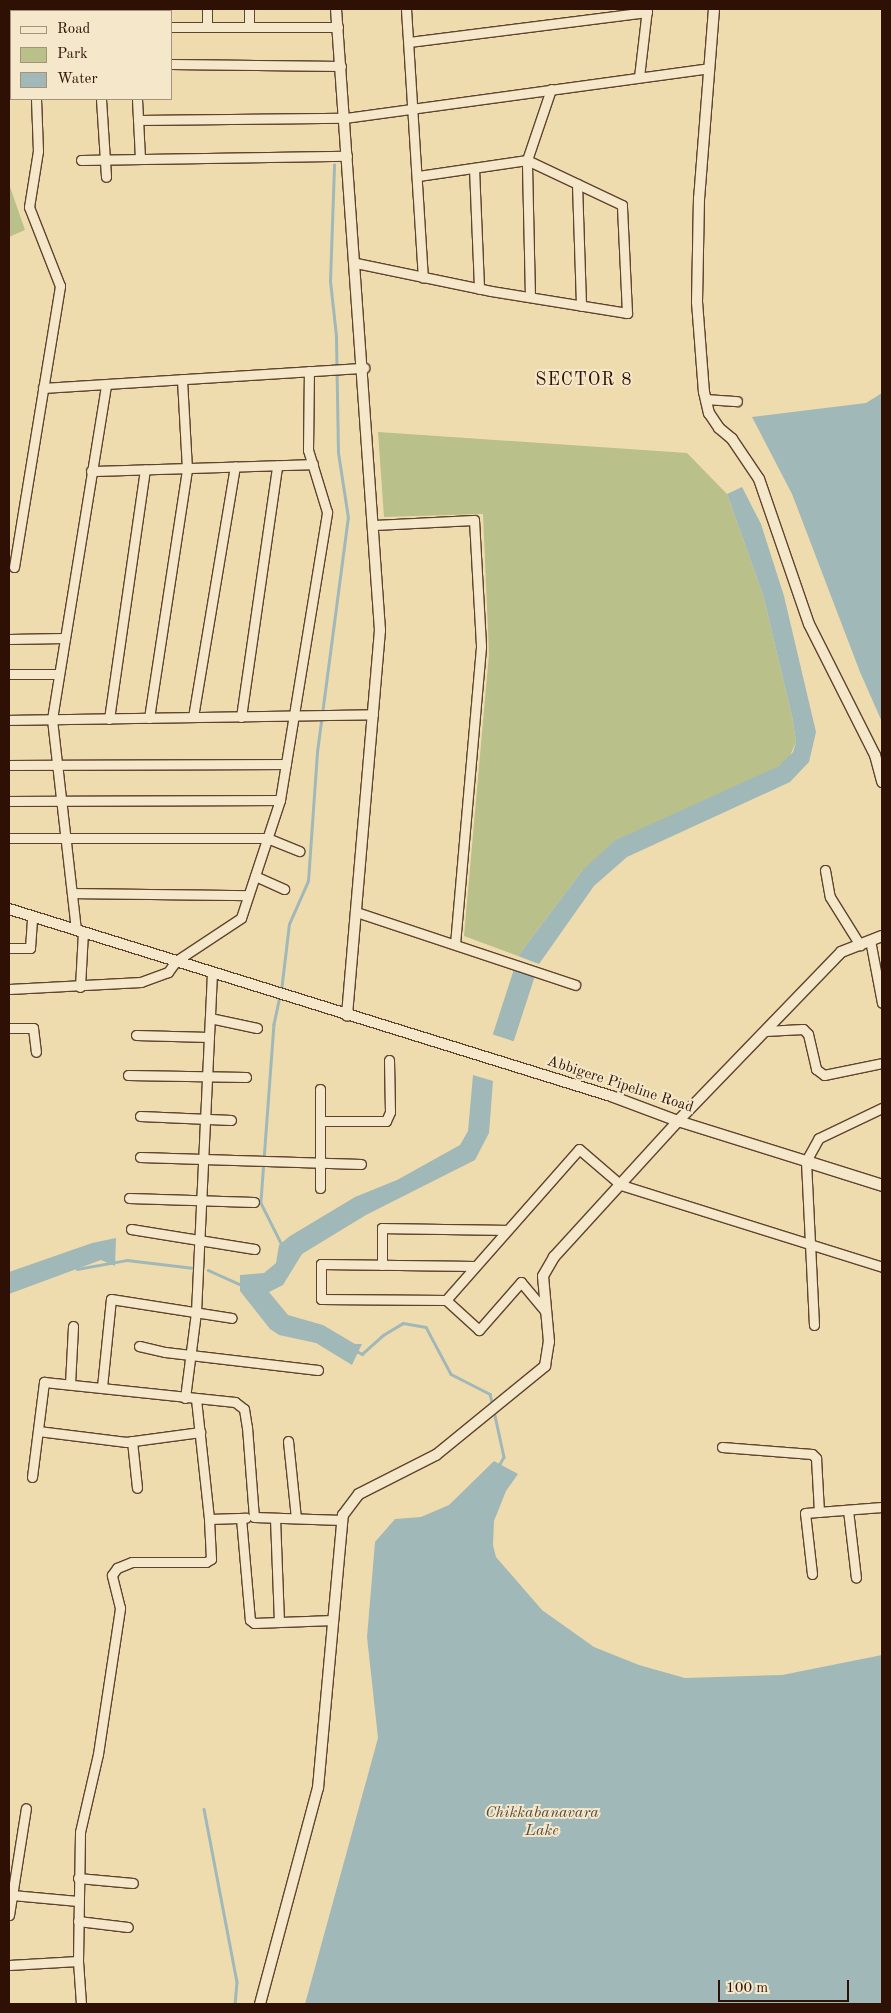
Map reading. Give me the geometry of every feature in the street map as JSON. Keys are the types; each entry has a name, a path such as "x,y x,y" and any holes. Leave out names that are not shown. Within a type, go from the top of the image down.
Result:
{"main road":[{"name":"Abbigere Pipeline Road","path":"806,1161 882,1185"}],"street":[{"path":"207,9 207,26"},
{"path":"249,9 249,27"},
{"path":"336,9 364,368 380,630 347,1016"},
{"path":"406,9 414,108 423,277"},
{"path":"714,9 699,189 697,302 706,399 719,428 732,439 759,479 809,624 875,755 882,782"},
{"path":"409,42 647,10 639,77"},
{"path":"172,27 338,27"},
{"path":"172,64 341,66"},
{"path":"138,120 345,118 708,68"},
{"path":"530,297 527,160 551,90"},
{"path":"14,567 60,286 28,207 38,152 36,100"},
{"path":"100,100 106,177"},
{"path":"137,100 140,159"},
{"path":"81,160 348,156"},
{"path":"356,262 479,289 627,313 622,205 527,160 418,176"},
{"path":"474,168 479,289"},
{"path":"577,184 581,306"},
{"path":"43,388 364,368"},
{"path":"9,989 80,987 157,978 176,960 241,918 280,800 327,512 308,450 309,371"},
{"path":"149,718 187,468 182,379"},
{"path":"80,987 80,931 72,893 52,719 106,384"},
{"path":"706,399 737,401"},
{"path":"91,472 313,464"},
{"path":"241,716 277,466"},
{"path":"193,717 235,467"},
{"path":"109,719 145,470"},
{"path":"374,525 474,520 480,647 455,944"},
{"path":"9,638 64,638"},
{"path":"9,674 59,674"},
{"path":"9,720 373,714"},
{"path":"9,765 286,764"},
{"path":"9,801 280,800"},
{"path":"9,838 267,838 300,851"},
{"path":"825,870 830,897 860,945"},
{"path":"255,876 284,889"},
{"path":"72,893 248,895"},
{"name":"Abbigere Pipeline Road","path":"9,909 176,960 347,1016 611,1096 678,1121 806,1161"},
{"path":"356,912 575,985"},
{"path":"9,948 30,948 32,916"},
{"path":"260,2004 318,1788 342,1520 351,1501 359,1494 436,1455 518,1389 547,1360 543,1276 547,1267 678,1121 842,952 882,936"},
{"path":"870,940 882,1003"},
{"path":"185,1398 196,1312 198,1239 203,1200 212,973"},
{"path":"210,1018 256,1028"},
{"path":"9,1028 33,1028 36,1052"},
{"path":"765,1031 803,1030 808,1034 816,1070 824,1075 882,1063"},
{"path":"136,1035 209,1037"},
{"path":"320,1121 386,1121 390,1112 389,1060"},
{"path":"128,1075 246,1077"},
{"path":"320,1089 320,1188"},
{"path":"814,1325 806,1161 819,1138 882,1108"},
{"path":"140,1116 231,1120"},
{"path":"446,1300 579,1149 621,1185 882,1267"},
{"path":"140,1157 204,1160 319,1161 361,1164"},
{"path":"129,1198 254,1202"},
{"path":"382,1265 382,1228 506,1230"},
{"path":"131,1229 254,1250"},
{"path":"475,1266 321,1264 321,1299 446,1300 479,1330 521,1282 546,1312"},
{"path":"102,1387 111,1299 232,1318"},
{"path":"70,1384 73,1326"},
{"path":"139,1346 164,1352 191,1353 318,1370"},
{"path":"32,1477 44,1382 235,1402 244,1409 254,1518"},
{"path":"81,2004 78,1961 78,1878 82,1822 98,1754 120,1608 112,1575 117,1568 132,1562 206,1562 211,1559 209,1519 196,1399"},
{"path":"38,1431 132,1441 200,1432"},
{"path":"132,1441 137,1488"},
{"path":"288,1441 296,1518"},
{"path":"722,1447 812,1454 816,1458 820,1512"},
{"path":"812,1574 805,1513 882,1507"},
{"path":"848,1510 856,1578"},
{"path":"241,1518 247,1614 254,1624 333,1620"},
{"path":"275,1518 279,1622"},
{"path":"209,1519 296,1518 342,1520"},
{"path":"9,1914 26,1808"},
{"path":"78,1878 133,1883"},
{"path":"12,1895 78,1901"},
{"path":"78,1920 128,1927"},
{"path":"9,1965 78,1961"}],"green space":[{"path":"9,184 25,230 9,237"},
{"path":"378,432 687,453 727,494 763,595 792,716 796,742 789,758 779,766 582,871 518,956 464,936 489,654 483,514 384,517"}],"water":[{"path":"882,393 882,722 860,672 792,494 752,417 866,403"},
{"path":"742,487 761,524 784,596 816,732 809,762 790,782 627,857 594,886 539,964 518,956 582,871 614,841 779,766 793,752 796,742 792,716 763,595 727,494"},
{"path":"515,966 536,973 514,1041 493,1034"},
{"path":"473,1075 493,1081 489,1133 475,1160 366,1215 302,1254 283,1285 269,1292 288,1315 323,1325 355,1344 362,1344 352,1365 316,1343 279,1335 270,1329 240,1291 240,1275 264,1273 276,1263 279,1245 290,1236 355,1197 397,1180 460,1145 468,1131"},
{"path":"116,1238 115,1266 101,1260 9,1294 9,1272 92,1243"},
{"name":"Chikkabanavara Lake","path":"494,1461 518,1474 506,1491 494,1521 493,1545 496,1557 542,1610 594,1647 639,1665 685,1678 782,1675 882,1655 882,2004 305,2004 378,1738 367,1637 375,1542 395,1519 421,1517 449,1505"}],"waterway":[{"path":"281,991 289,924 308,881 317,752 348,518 338,453 336,336 330,281 334,165"},
{"path":"280,996 274,1024 261,1203 282,1245"},
{"path":"77,1269 127,1260 194,1268"},
{"path":"208,1270 241,1285"},
{"path":"357,1351 362,1354 383,1335 403,1323 426,1327 451,1374 490,1394 493,1406"},
{"path":"494,1411 504,1457 499,1466"},
{"path":"204,1809 237,1982 235,2004"}],"district":[{"name":"SECTOR 8","path":"584,380"}]}
